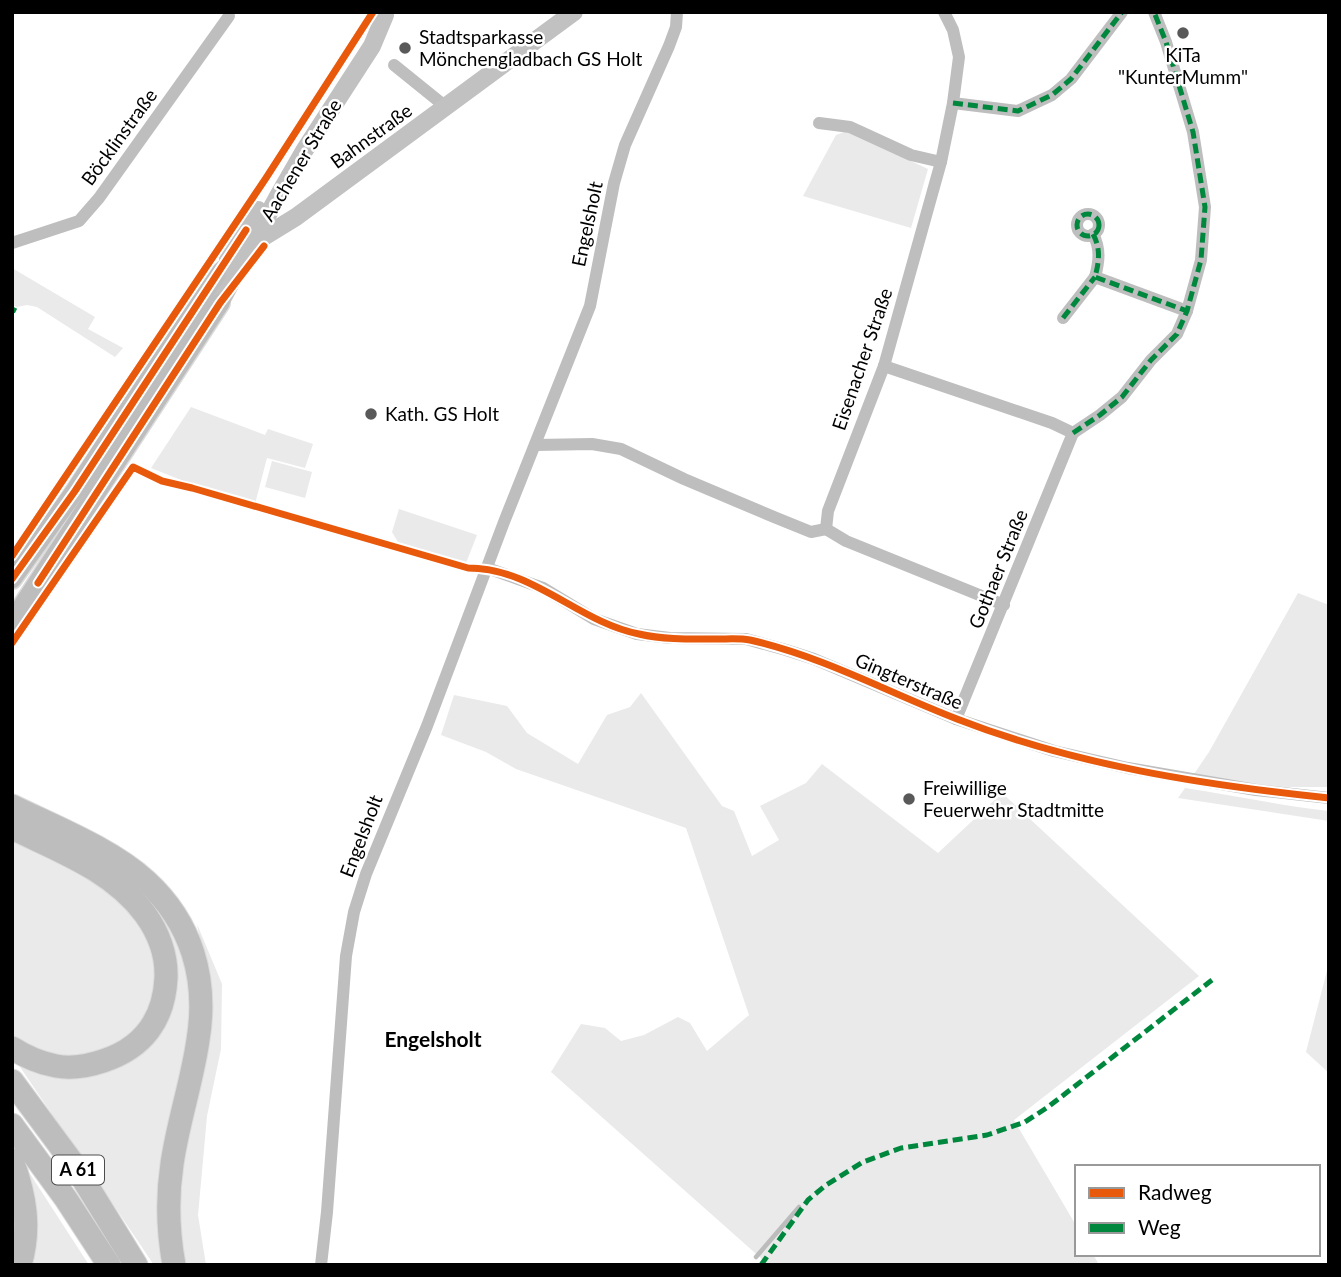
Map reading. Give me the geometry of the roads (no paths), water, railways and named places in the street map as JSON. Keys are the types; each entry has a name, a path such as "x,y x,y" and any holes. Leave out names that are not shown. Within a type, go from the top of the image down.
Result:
{"highway":[{"path":"12,806 97,848 145,880 168,903 178,918 195,957 201,1004 200,1028 172,1165 170,1231 174,1265"},
{"path":"12,828 82,862 106,876 128,895 146,915 159,938 166,973 158,1016 140,1041 120,1055 88,1066 72,1067 43,1063 12,1048"},
{"name":"A 61","path":"12,1081 75,1166 136,1265"},
{"name":"A 61","path":"12,1125 66,1199 109,1265"},
{"path":"12,1160 20,1182 27,1217 20,1265"}],"main road":[{"name":"Bahnstraße","path":"216,275 252,244 285,224 575,12"},
{"name":"Aachener Straße","path":"12,622 220,303 304,151 372,46 386,14"},
{"name":"Aachener Straße","path":"12,579 75,491 216,275 351,57 386,14"},
{"name":"Bahnstraße","path":"220,303 264,246 285,224"}],"street":[{"name":"Engelsholt","path":"321,1265 346,956 354,912 366,874 590,306 614,183 625,145 677,26 677,12"},
{"name":"Eisenacher Straße","path":"826,529 828,511 884,366 941,162 959,57 953,30 944,12"},
{"path":"953,103 1018,111 1052,95 1071,79 1122,12"},
{"path":"884,366 1052,423 1073,433 1122,397 1151,360 1177,334 1188,311 1202,260 1205,207 1193,132 1166,42 1154,12"},
{"name":"Böcklinstraße","path":"12,243 79,220 99,198 228,14"},
{"name":"Bahnstraße","path":"394,65 446,107"},
{"path":"819,123 850,128 911,155 941,162"},
{"path":"1063,318 1094,277 1099,262 1097,242 1093,234"},
{"path":"1094,277 1188,311"},
{"name":"Gothaer Straße","path":"956,719 1073,433"},
{"path":"535,445 592,444 621,449 774,517 811,531 826,529 846,541 1004,605"},
{"name":"Gingterstraße","path":"487,568 543,588 594,618 637,634 670,638 746,639 814,659 956,719 1054,751 1128,768 1256,790 1329,797"}],"waterway":[{"path":"756,1257 799,1207"}],"place":[{"name":"KiTa \"KunterMumm\"","path":"1183,33"},
{"name":"Stadtsparkasse Mönchengladbach GS Holt","path":"405,48"},
{"name":"Kath. GS Holt","path":"371,414"},
{"name":"Freiwillige Feuerwehr Stadtmitte","path":"909,799"}],"district":[{"name":"Engelsholt","path":"433,1040"}]}
